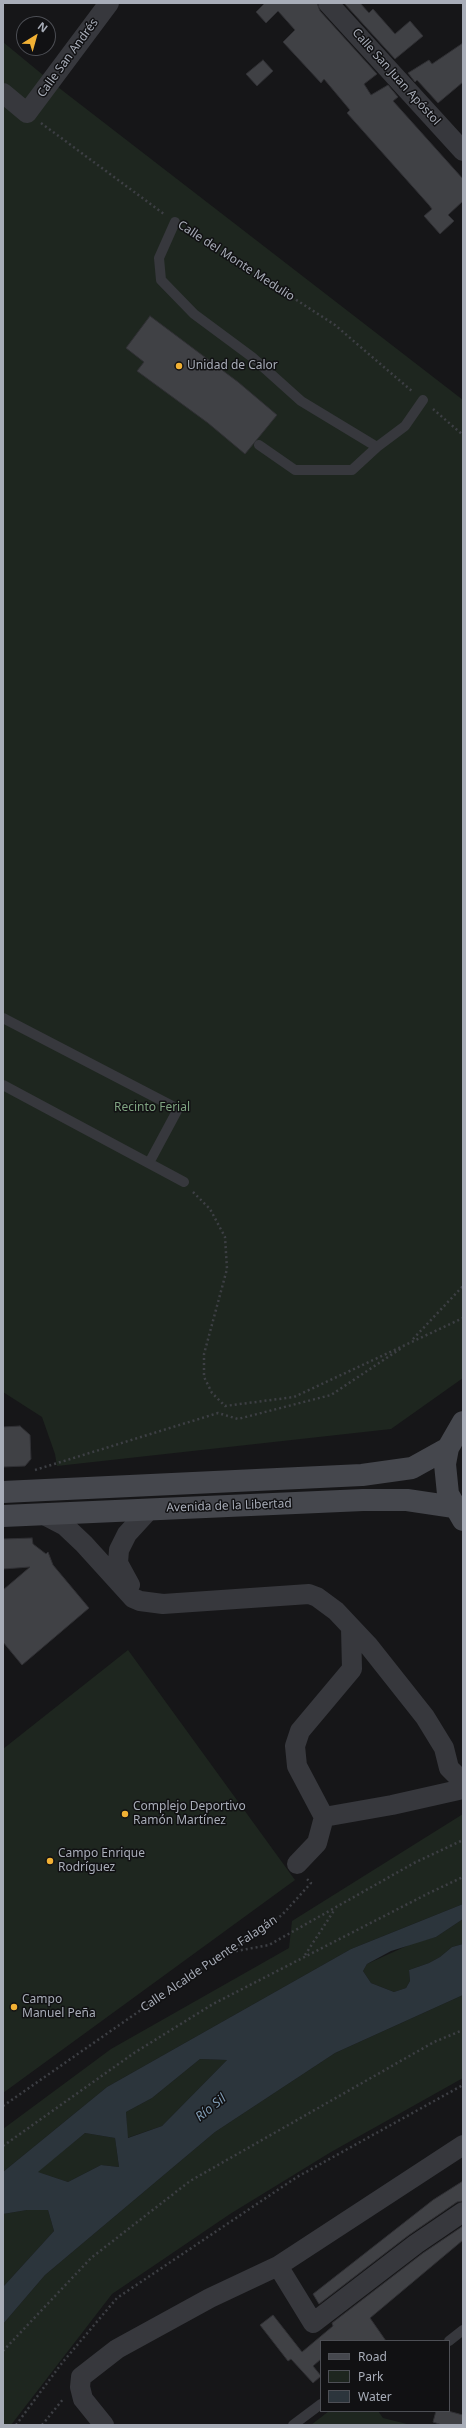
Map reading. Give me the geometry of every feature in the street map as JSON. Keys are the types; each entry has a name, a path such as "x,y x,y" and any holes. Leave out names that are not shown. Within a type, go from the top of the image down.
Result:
{"main road":[{"path":"458,1513 445,1480 448,1448 463,1422"},
{"name":"Avenida de la Libertad","path":"3,1492 362,1475 412,1468 448,1448"},
{"name":"Avenida de la Libertad","path":"3,1516 362,1500 407,1500 458,1513"}],"street":[{"name":"Calle San Andrés","path":"27,113 109,3"},
{"name":"Calle San Juan Apóstol","path":"328,3 463,151"},
{"path":"3,94 27,113"},
{"path":"149,1510 135,1524 122,1542 119,1550 118,1563 130,1585 158,1604"},
{"path":"42,1514 65,1526 84,1544 133,1598 149,1604 308,1594 323,1601 351,1628 382,1663 425,1717 444,1748 449,1768 457,1776 463,1777"},
{"path":"297,1864 317,1843 324,1817 297,1766 295,1746 300,1731 352,1669 351,1628"},
{"path":"352,1665 369,1661 382,1663"},
{"path":"416,1799 436,1782 444,1770 447,1759"},
{"path":"324,1817 392,1805 463,1789"},
{"path":"104,2425 83,2398 80,2387 81,2377 117,2349 210,2298 278,2266 463,2145"},
{"path":"278,2266 312,2323 416,2244 463,2212"}],"lane":[{"path":"175,222 159,258 161,280 194,314 252,357 301,401 377,446"},
{"path":"259,445 295,470 352,470 377,446 404,426 423,400"},
{"path":"3,1018 178,1109 148,1163"},
{"path":"3,1085 184,1182"},
{"path":"450,2340 463,2330"},
{"path":"293,2425 320,2405"}],"path":[{"name":"Calle del Monte Medulio","path":"27,113 175,222 335,325 463,435"},
{"path":"184,1182 210,1209 225,1237 226,1269 204,1354 204,1377 212,1393 225,1406 294,1397 463,1318"},
{"path":"27,1473 218,1412 238,1419 331,1395 411,1342 463,1286"},
{"path":"229,1952 269,1945 414,1863 463,1840"},
{"name":"Calle Alcalde Puente Falagán","path":"3,2106 194,1972 229,1952 282,1915 311,1883 297,1864"},
{"path":"3,2146 134,2053 213,2004 463,1877"},
{"path":"304,1957 335,1909"},
{"path":"3,2351 91,2258 190,2181 434,2042 463,2030"},
{"path":"16,2425 62,2363 117,2298 297,2177 463,2085"},
{"path":"42,2425 81,2377"}],"green space":[{"name":"Recinto Ferial","path":"3,42 16,53 16,56 20,56 54,84 463,400 463,1378 391,1429 57,1466 55,1454 42,1417 3,1392"},
{"name":"Complejo Deportivo Ramón Martínez","path":"128,1650 295,1880 3,2093 3,1749"},
{"path":"463,1814 463,1904 351,1949 107,2087 3,2172 3,2129 111,2049 289,1948 292,1921"},
{"path":"463,1919 463,1944 452,1947 440,1957 429,1963 409,1970 410,1981 406,1988 394,1992 371,1983 363,1971 367,1964 413,1943 436,1937"},
{"path":"463,1995 463,2078 331,2152 230,2214 112,2294 11,2425 3,2425 3,2324 45,2275 215,2132 335,2053"},
{"path":"200,2059 227,2060 162,2126 127,2138 126,2112 152,2098"},
{"path":"85,2133 115,2138 119,2167 101,2165 68,2182 37,2172"},
{"path":"27,2210 48,2210 54,2231 3,2287 3,2214"},
{"path":"328,2412 379,2412 383,2418 411,2425 311,2425"}],"water":[{"name":"Río Sil","path":"463,1904 463,1919 436,1937 391,1951 367,1964 363,1971 371,1983 394,1992 406,1988 410,1981 409,1970 429,1963 440,1957 452,1947 463,1944 463,1995 335,2053 215,2132 45,2275 3,2324 3,2287 54,2231 48,2210 27,2210 3,2214 3,2172 107,2087 351,1949","holes":["200,2059 227,2060 162,2126 128,2138 126,2112 152,2098","85,2133 115,2138 119,2167 101,2165 68,2182 38,2172"]}],"building":[{"path":"265,3 317,3 320,11 377,74 364,84 371,95 388,85 398,97 393,101 463,179 463,201 448,215 454,221 440,234 424,216 432,209 429,205 347,113 350,110 324,79 321,83 283,42 295,30 278,11 266,23 256,12"},
{"path":"344,3 360,3 369,13 373,9 395,34 410,21 423,36 395,59"},
{"path":"463,43 463,82 438,103 417,80 415,82 408,73 429,60 432,64"},
{"path":"263,60 273,71 257,86 246,74"},
{"name":"Unidad de Calor","path":"150,316 238,382 277,415 245,454 208,423 137,371 144,362 126,348"},
{"path":"20,1426 30,1435 31,1459 25,1466 3,1467 3,1427"},
{"path":"32,1538 33,1544 46,1554 48,1552 53,1565 89,1608 22,1665 3,1642 3,1590 30,1567 3,1569 3,1539"},
{"path":"463,2181 463,2201 457,2202 409,2235 319,2304 313,2294 433,2200"},
{"path":"463,2226 463,2240 370,2318 385,2340 320,2340 320,2360 313,2366 320,2377 313,2383 291,2359 288,2361 260,2325 273,2315 302,2352 333,2326 332,2323 423,2253"},
{"path":"436,2412 450,2412 463,2415 463,2425 442,2425 433,2422"}],"place":[{"name":"Unidad de Calor","path":"179,366"},
{"name":"Complejo Deportivo Ramón Martínez","path":"125,1814"},
{"name":"Campo Enrique Rodríguez","path":"50,1861"},
{"name":"Campo Manuel Peña","path":"14,2007"}]}
